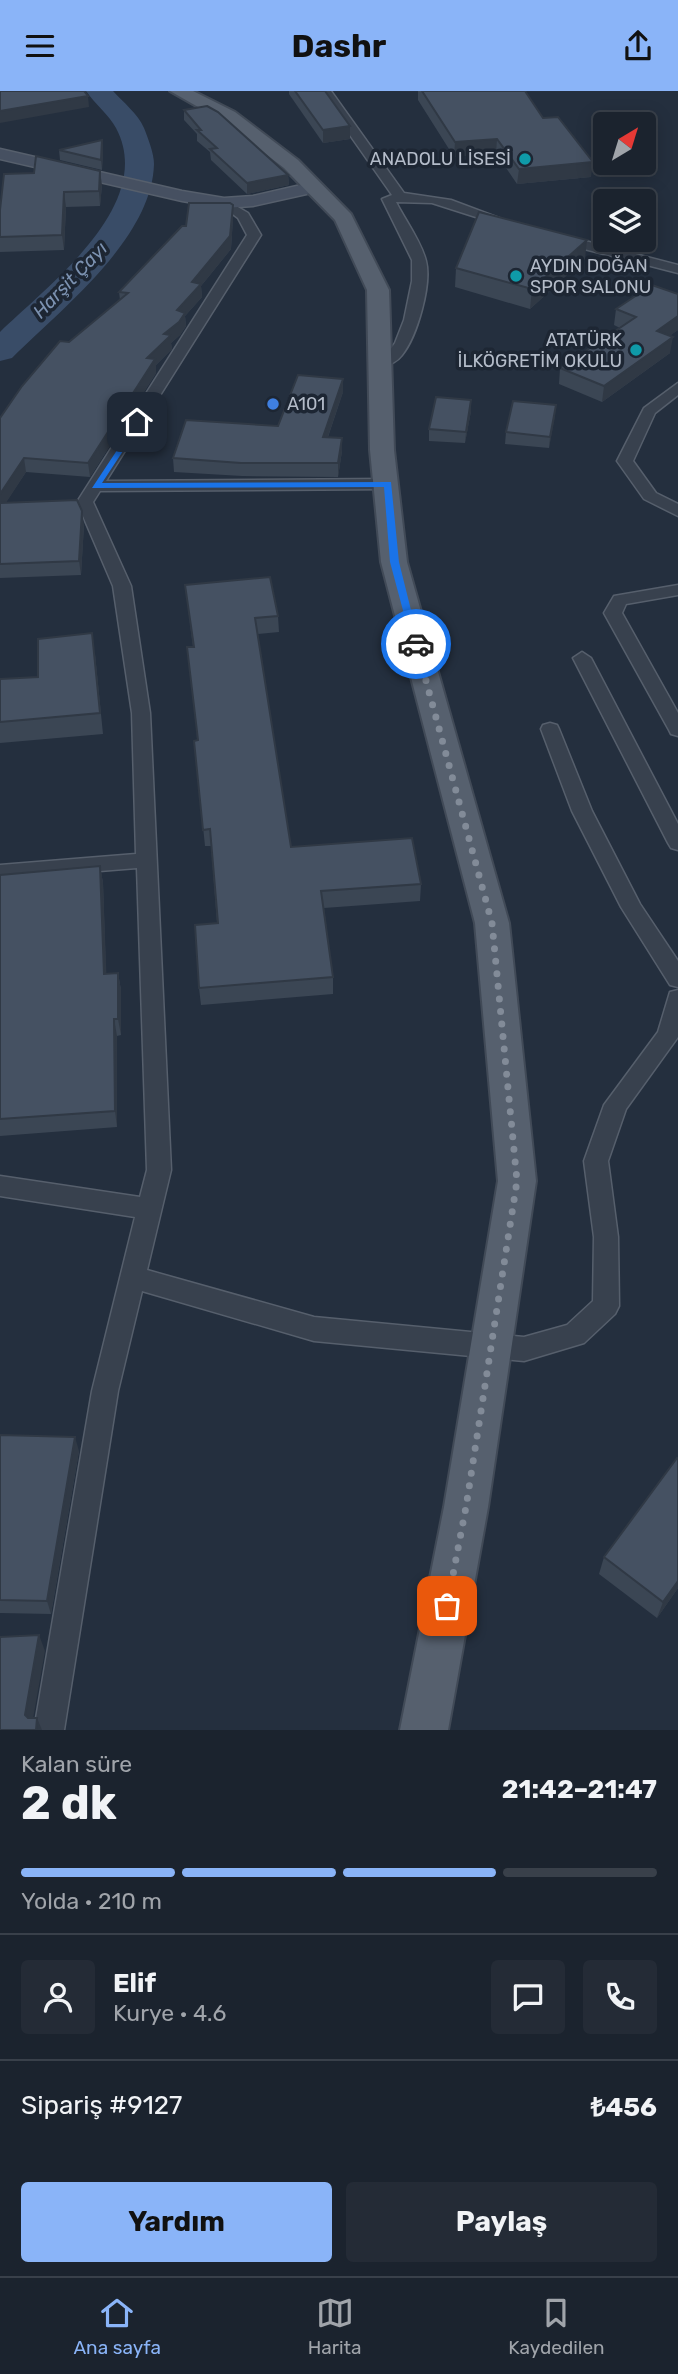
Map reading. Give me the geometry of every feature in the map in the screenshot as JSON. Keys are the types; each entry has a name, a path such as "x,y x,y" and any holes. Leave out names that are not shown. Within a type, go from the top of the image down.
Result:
{"main road":[{"path":"179,91 228,116 291,164 344,218 378,290 382,450 388,484 394,562 492,923 517,1181 466,1507 424,1730"}],"street":[{"path":"325,91 400,197"},
{"path":"0,154 182,196 224,203 253,201 314,187"},
{"path":"379,364 399,350 411,317 421,271 419,260 388,199 424,198 518,226"},
{"path":"49,1730 105,1391 159,1170 141,713 122,586 85,502 254,235 243,216 224,203"},
{"path":"544,233 678,269"},
{"path":"678,387 649,411 625,461 650,495 678,511"},
{"path":"96,486 388,484"},
{"path":"678,590 620,600 613,613 678,730"},
{"path":"582,658 678,843"},
{"path":"550,729 582,811 619,883 678,979"},
{"path":"0,872 147,860"},
{"path":"133,1277 314,1329 524,1349 575,1335 606,1306 606,1237 596,1161 616,1105 667,1035 678,998"},
{"path":"0,1187 150,1209"}],"building":[{"path":"0,91 84,91 88,96 0,111"},
{"path":"295,91 325,91 350,126 323,130"},
{"path":"422,91 525,91 543,118 558,117 593,162 519,169 497,139 455,142"},
{"path":"207,106 218,112 288,175 247,183 210,149 217,148 197,130 201,130 184,110"},
{"path":"102,140 101,160 59,150"},
{"path":"36,156 100,171 99,191 64,192 62,235 0,237 4,174 34,173"},
{"path":"189,203 233,205 230,236 192,282 201,284 177,310 185,313 179,322 164,334 170,335 169,337 147,358 155,359 88,463 24,458 0,494 0,418 22,386 60,341 69,342 128,293 119,292 182,226 186,226"},
{"name":"AYDIN DOĞAN SPOR SALONU","path":"479,212 587,240 532,289 456,268"},
{"name":"ATATÜRK İLKÖGRETİM OKULU","path":"652,285 678,294 678,316 657,331 673,337 604,386 560,368 636,317 616,309"},
{"path":"298,375 343,379 323,437 342,438 338,463 241,463 173,458 186,420 278,426"},
{"path":"436,397 471,400 466,432 429,429"},
{"path":"513,401 556,405 550,437 506,432"},
{"path":"77,500 82,511 79,561 0,564 0,503"},
{"path":"270,577 278,616 255,618 291,847 412,838 421,884 321,891 333,977 199,988 195,925 218,923 210,829 203,830 194,741 198,740 187,647 194,647 185,585"},
{"path":"92,633 100,713 0,722 0,679 38,677 38,639"},
{"path":"100,866 104,974 118,973 118,1019 114,1019 115,1111 0,1119 0,875"},
{"path":"0,1435 75,1437 47,1601 0,1600"},
{"path":"677,1458 678,1581 663,1602 604,1557"},
{"path":"39,1635 25,1715 28,1718 37,1718 36,1730 0,1730 0,1637"}],"waterway":[{"name":"Harşit Çayı","path":"0,351 88,265 115,231 134,197 140,162 130,126 99,91"}],"way so far":[{"path":"416,644 492,923 517,1181 466,1507 447,1606"}],"place":[{"name":"ANADOLU LİSESİ","path":"525,159"},
{"name":"AYDIN DOĞAN SPOR SALONU","path":"516,276"},
{"name":"ATATÜRK İLKÖGRETİM OKULU","path":"636,350"},
{"name":"A101","path":"273,404"}],"route":[{"path":"137,422 96,486 388,484 394,562 416,644"}]}
